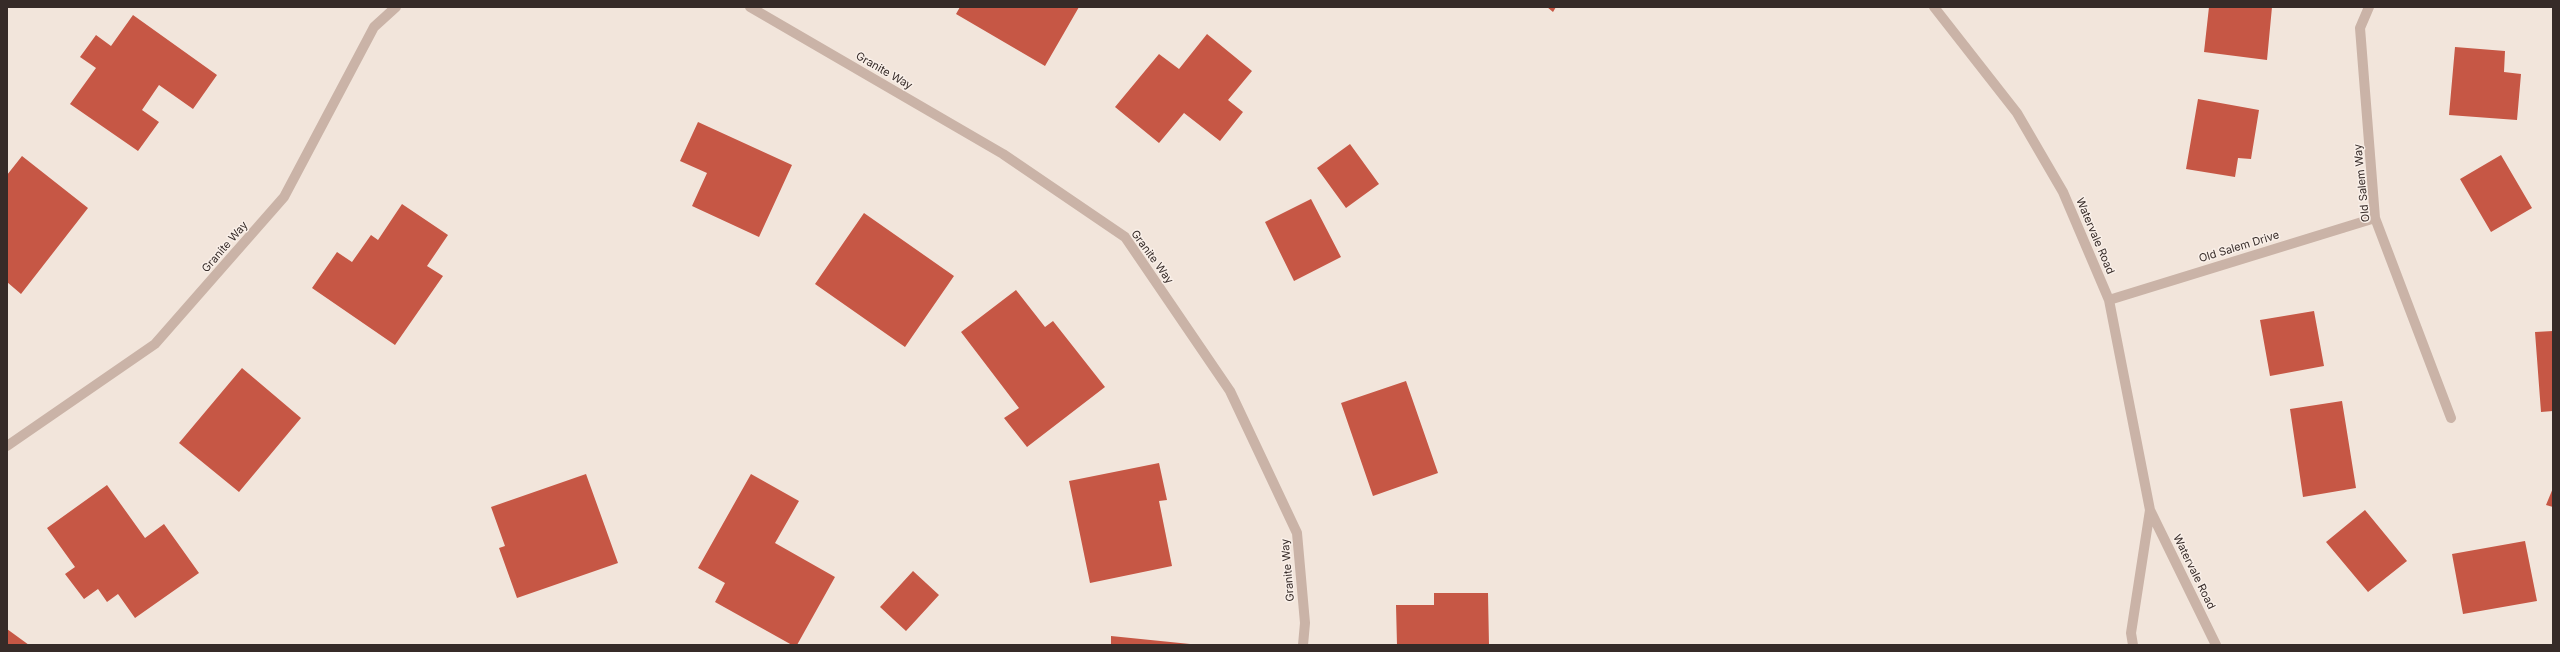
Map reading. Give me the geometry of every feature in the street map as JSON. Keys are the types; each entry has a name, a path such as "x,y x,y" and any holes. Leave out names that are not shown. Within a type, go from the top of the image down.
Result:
{"street":[{"name":"Granite Way","path":"7,446 155,344 284,197 374,27 396,7"},
{"name":"Granite Way","path":"750,7 1003,154 1125,238 1230,391 1297,533 1305,623 1303,645"},
{"name":"Watervale Road","path":"1934,7 2017,113 2063,192 2109,300 2150,510 2216,645"},
{"name":"Old Salem Way","path":"2369,7 2360,28 2375,218 2451,418"},
{"name":"Old Salem Drive","path":"2109,300 2375,218"},
{"name":"Watervale Road","path":"2133,645 2131,633 2150,510"}],"building":[{"path":"960,7 1079,7 1045,66 956,14"},
{"path":"1547,7 1556,7 1553,12"},
{"path":"2209,7 2272,7 2267,60 2204,52"},
{"path":"133,15 217,75 193,109 159,85 142,110 159,122 138,151 70,104 96,68 80,57 96,35 111,46"},
{"path":"1207,34 1252,71 1228,100 1243,112 1220,141 1184,113 1159,143 1115,107 1159,54 1179,69"},
{"path":"2455,47 2505,51 2504,72 2521,74 2517,120 2449,115"},
{"path":"2198,99 2259,110 2251,159 2238,158 2235,177 2186,169"},
{"path":"698,122 792,165 759,237 692,206 707,173 680,161"},
{"path":"1350,144 1379,184 1346,208 1317,168"},
{"path":"2501,155 2532,208 2491,232 2460,179"},
{"path":"22,156 88,208 21,294 7,282 7,175"},
{"path":"1311,199 1341,257 1294,281 1265,222"},
{"path":"402,204 448,235 427,266 443,276 395,345 312,288 337,252 352,262 371,235 378,240"},
{"path":"864,213 954,276 905,347 815,284"},
{"path":"1016,290 1045,327 1053,321 1105,387 1027,447 1004,418 1019,408 961,332"},
{"path":"2314,311 2324,366 2270,376 2260,320"},
{"path":"2553,331 2553,411 2541,412 2535,332"},
{"path":"242,368 301,418 239,492 179,443"},
{"path":"1406,381 1438,473 1373,496 1341,403"},
{"path":"2342,401 2356,488 2303,497 2290,409"},
{"path":"1159,463 1167,500 1159,501 1172,566 1090,583 1069,481"},
{"path":"586,474 618,563 517,598 499,548 505,546 491,507"},
{"path":"751,474 799,501 775,543 835,577 797,645 792,645 715,602 725,583 698,568"},
{"path":"107,485 145,538 164,524 199,573 135,618 118,594 107,602 98,589 84,599 65,574 75,567 47,528"},
{"path":"2553,488 2553,507 2546,505"},
{"path":"2365,510 2407,561 2368,592 2326,542"},
{"path":"2525,541 2537,601 2463,614 2452,554"},
{"path":"913,571 939,595 906,631 880,607"},
{"path":"1434,593 1488,593 1489,645 1397,645 1396,605 1434,605"},
{"path":"7,629 29,645 7,645"},
{"path":"1111,636 1190,644 1190,645 1111,645"}]}
